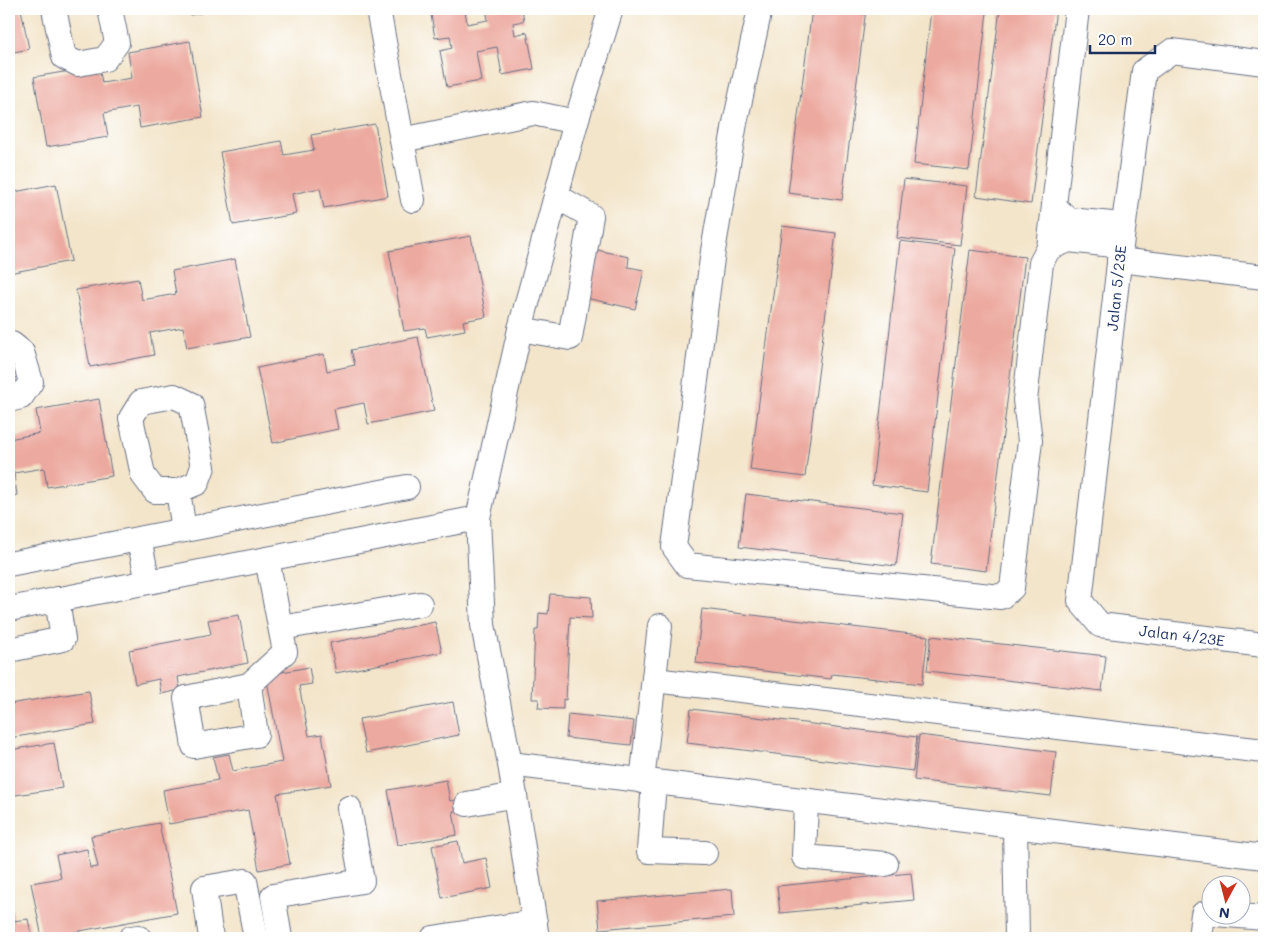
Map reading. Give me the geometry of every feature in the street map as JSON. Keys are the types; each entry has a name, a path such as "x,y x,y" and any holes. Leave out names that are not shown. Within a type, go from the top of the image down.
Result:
{"street":[{"path":"54,9 64,57 78,64 106,59 117,43 110,9"},
{"path":"378,9 413,200"},
{"path":"433,938 536,930 510,764 483,626 478,518 520,329 576,122 611,9"},
{"path":"760,9 736,122 713,251 674,547 687,565 1001,597 1012,588 1030,441 1025,400 1041,263 1049,248 1077,9"},
{"name":"Jalan 5/23E","path":"1100,625 1080,601 1121,244 1144,71 1172,51 1264,63"},
{"path":"402,140 533,114 576,122"},
{"path":"520,329 570,338 591,216 556,196"},
{"path":"1054,206 1070,220 1121,244"},
{"path":"1049,248 1069,240 1121,244 1264,277"},
{"path":"9,344 12,344 22,352 31,382 21,397 9,400"},
{"path":"9,564 407,487"},
{"path":"178,491 184,530"},
{"path":"9,609 478,518"},
{"path":"139,539 148,582"},
{"path":"249,685 285,652 268,559"},
{"path":"9,650 63,639 57,600"},
{"path":"281,628 420,604"},
{"name":"Jalan 4/23E","path":"1100,625 1264,644"},
{"path":"660,626 654,680 648,782 649,851 705,853"},
{"path":"654,680 1264,751"},
{"path":"510,764 1264,857"},
{"path":"467,804 515,795"},
{"path":"806,801 804,857 886,864"},
{"path":"280,938 273,896 362,881 349,808"},
{"path":"1015,827 1017,938"},
{"path":"212,938 204,888 245,881 256,938"},
{"path":"1250,917 1264,918"},
{"path":"1200,938 1201,924"},
{"path":"131,938 139,938"}],"building":[{"path":"9,9 21,9 29,49 9,53"},
{"path":"188,9 215,9 215,10 190,15"},
{"path":"430,9 465,9 467,24 488,20 486,9 522,9 524,21 513,23 515,35 527,32 534,69 502,75 497,47 476,51 481,81 447,87 440,51 452,48 450,36 435,38"},
{"path":"812,9 866,9 842,200 788,193"},
{"path":"931,9 961,9 987,12 969,170 914,164"},
{"path":"1000,9 1056,9 1031,204 976,196"},
{"path":"190,41 203,117 140,128 137,107 104,113 108,137 46,147 34,77 99,66 102,83 132,78 128,52"},
{"path":"375,124 388,196 324,208 320,188 292,194 296,214 233,225 220,152 281,141 284,155 314,150 311,135"},
{"path":"904,179 967,186 960,245 897,238"},
{"path":"56,184 71,261 9,273 9,193"},
{"path":"782,226 836,233 805,477 750,470"},
{"path":"471,236 486,317 463,321 465,330 427,337 425,328 404,331 389,251"},
{"path":"900,241 955,248 927,492 872,485"},
{"path":"588,248 629,257 628,267 644,270 635,309 577,296"},
{"path":"970,250 1025,257 986,571 931,564"},
{"path":"235,259 250,337 187,348 183,327 150,333 154,355 90,367 76,290 138,279 142,300 176,294 172,271"},
{"path":"418,337 434,411 368,424 364,403 334,409 338,429 273,443 257,368 324,354 327,371 355,365 351,350"},
{"path":"99,399 112,476 47,487 44,468 14,473 17,495 9,497 9,439 40,433 36,410"},
{"path":"746,494 903,513 896,566 739,547"},
{"path":"550,594 591,597 592,618 570,617 566,700 563,699 563,709 538,708 539,699 532,699 535,630 538,630 539,613 548,614"},
{"path":"702,609 928,636 922,684 832,674 831,679 696,663"},
{"path":"239,615 248,663 178,677 180,690 161,694 159,679 135,684 129,650 211,634 208,620"},
{"path":"435,622 442,652 336,673 330,643"},
{"path":"931,636 1106,656 1102,691 927,671"},
{"path":"309,667 312,684 299,686 309,736 322,734 331,785 277,794 290,864 259,870 248,810 169,824 163,790 218,780 213,757 229,754 233,771 282,762 266,675"},
{"path":"89,691 95,724 9,738 9,704"},
{"path":"453,702 459,735 366,753 359,719"},
{"path":"691,709 917,737 913,771 687,743"},
{"path":"568,714 634,721 631,745 566,738"},
{"path":"919,735 1056,752 1051,796 914,780"},
{"path":"54,743 62,788 9,796 9,750"},
{"path":"446,780 450,801 457,800 459,810 453,811 457,835 398,845 388,790"},
{"path":"159,823 177,913 42,938 31,883 61,878 56,855 87,849 90,868 98,867 91,836"},
{"path":"458,841 462,863 486,858 492,888 442,898 432,846"},
{"path":"911,873 914,900 780,913 777,886"},
{"path":"732,889 734,917 600,929 597,901"},
{"path":"9,897 14,921 28,919 32,938 9,938"}]}
